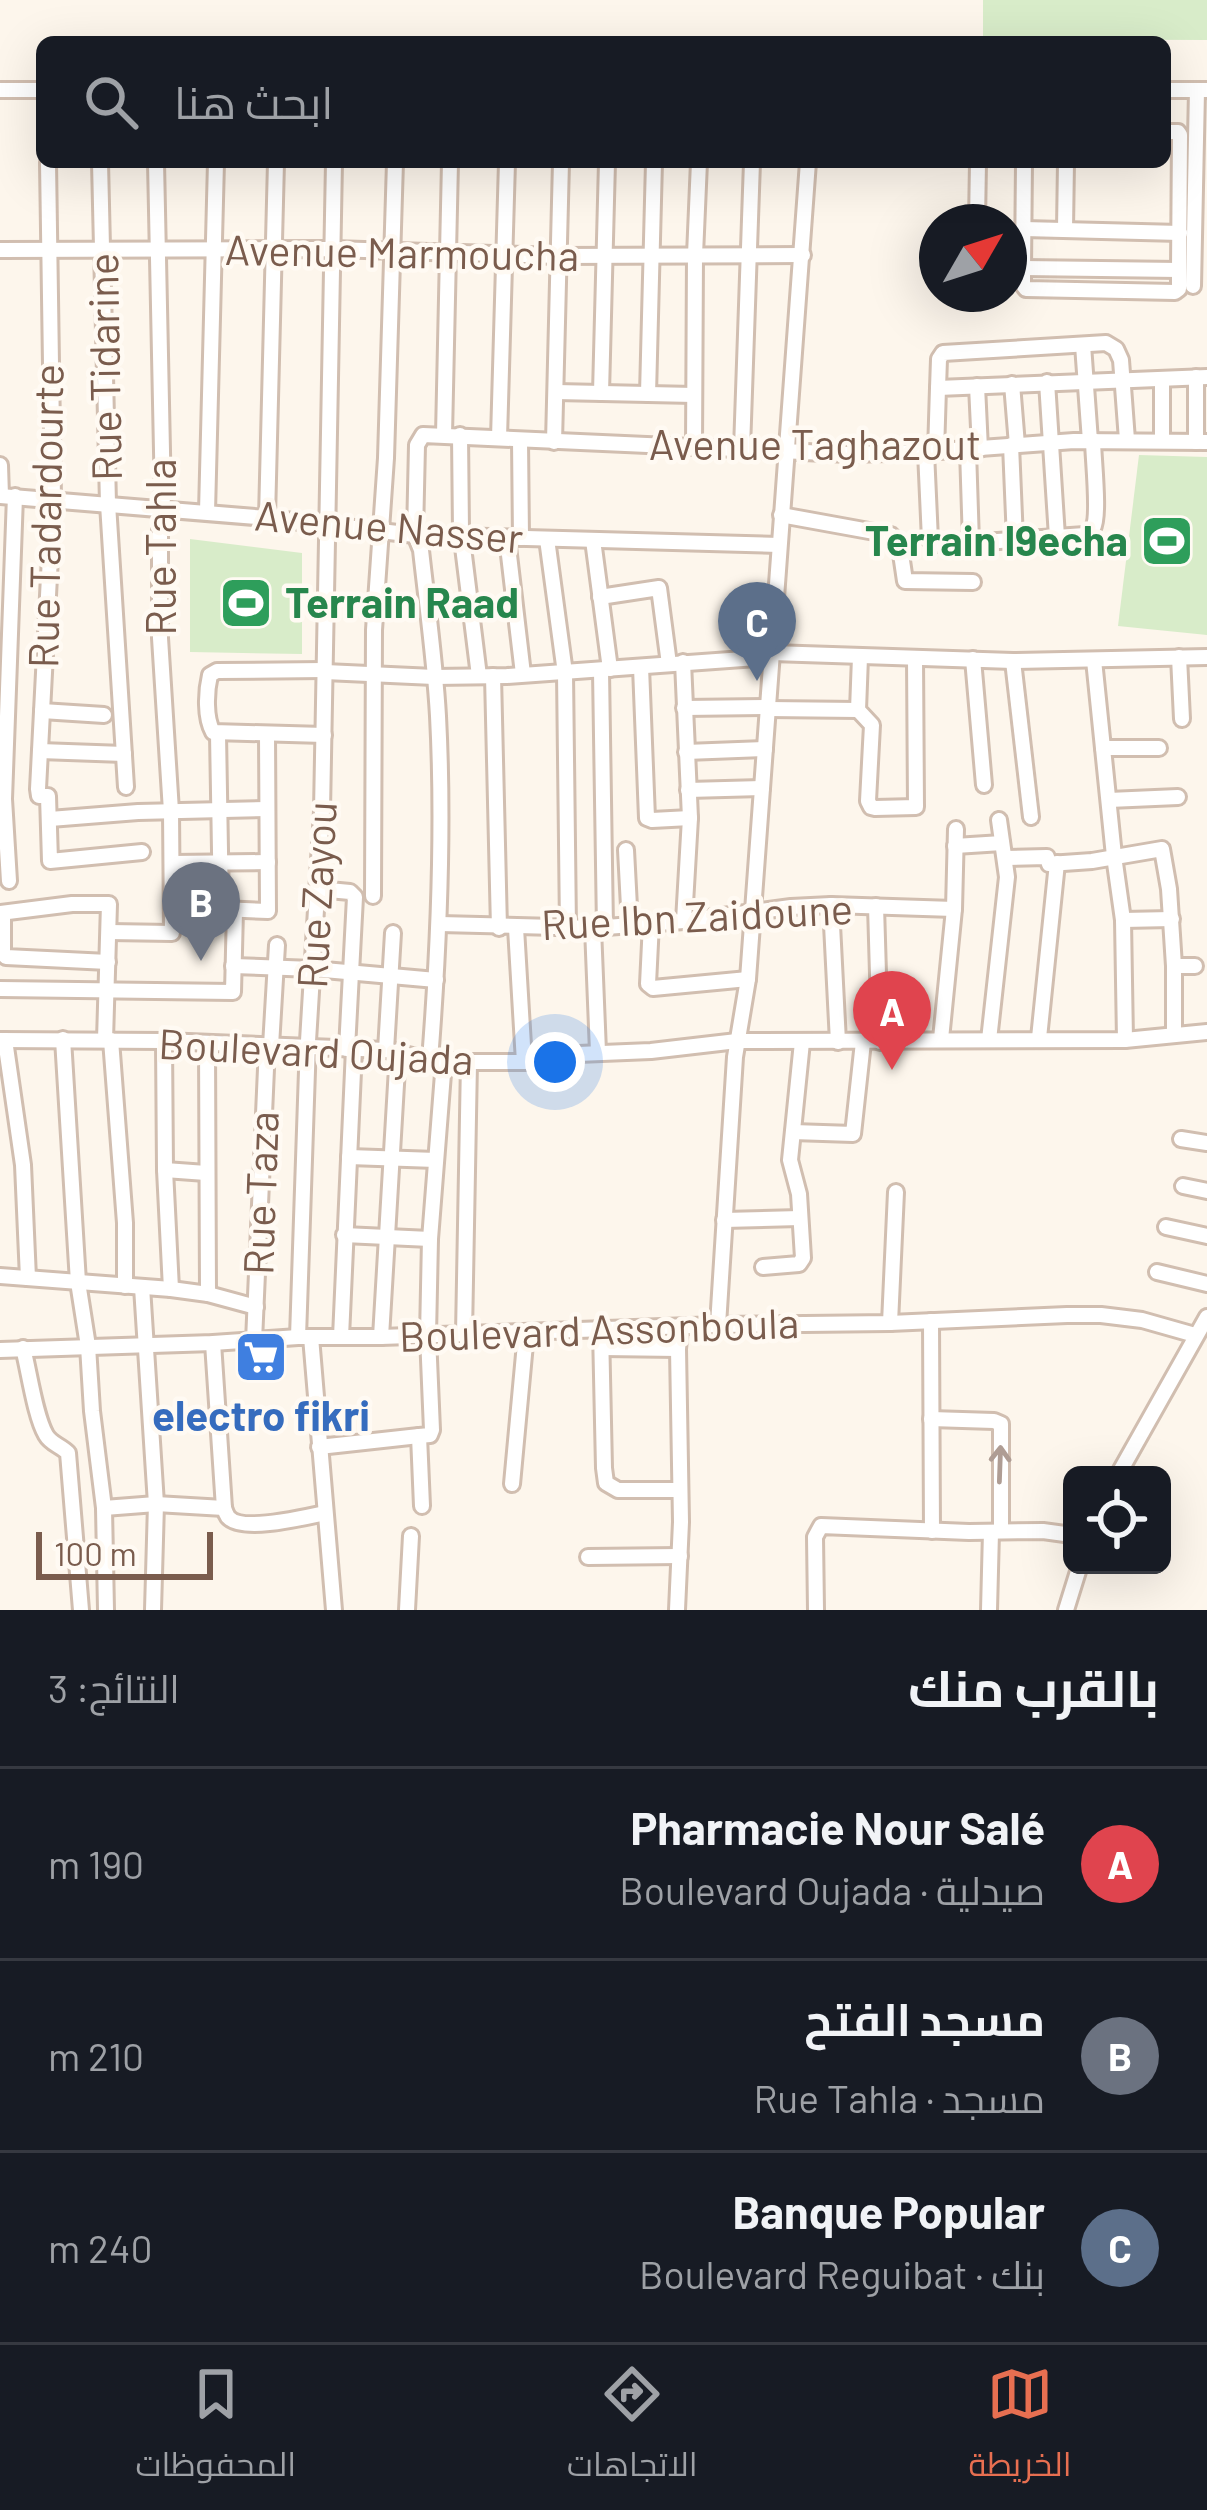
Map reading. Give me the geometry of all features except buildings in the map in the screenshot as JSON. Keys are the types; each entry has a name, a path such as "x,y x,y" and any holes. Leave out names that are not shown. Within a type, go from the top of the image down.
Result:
{"street":[{"path":"0,90 36,90"},
{"path":"1171,90 1202,90 1193,286"},
{"path":"1027,288 1178,291 1180,135 1171,132"},
{"name":"Rue Tadardourte","path":"48,168 53,499 39,796 48,796 50,861 142,852"},
{"name":"Rue Tidarine","path":"100,168 108,504 126,787"},
{"name":"Rue Tahla","path":"109,932 172,933 171,811 160,638 163,476 156,168"},
{"path":"207,512 216,168"},
{"path":"267,518 276,168"},
{"name":"Rue Zayou","path":"334,168 324,735 304,1337 334,1610"},
{"path":"373,896 374,630 386,458 395,168"},
{"path":"451,168 452,435 486,676 499,928"},
{"path":"499,438 507,168"},
{"path":"554,442 561,168"},
{"path":"602,393 607,168"},
{"path":"648,394 654,168"},
{"path":"694,447 699,168"},
{"path":"742,449 752,168"},
{"path":"718,1325 736,1040 748,979 808,168"},
{"path":"977,204 978,168"},
{"path":"1021,204 1024,168"},
{"path":"1064,229 1066,168"},
{"path":"1027,231 1180,232"},
{"name":"Avenue Marmoucha","path":"0,250 803,255"},
{"path":"1027,268 1180,270"},
{"path":"1083,344 1096,504 1093,528 1085,535 1058,537 942,545 930,540 931,452 943,353 1083,344 1103,343 1114,347 1124,379 1127,440"},
{"path":"938,388 1201,377 1202,442"},
{"path":"1162,379 1162,441"},
{"path":"1047,382 1058,537"},
{"path":"1012,384 1016,540"},
{"path":"971,543 977,386"},
{"path":"556,392 694,394"},
{"name":"Avenue Taghazout","path":"415,535 417,445 422,435 849,454 1053,442 1202,442"},
{"path":"520,440 514,538 523,674"},
{"path":"0,465 5,496 2,799 9,881"},
{"name":"Avenue Nasser","path":"5,496 415,535 778,545"},
{"path":"782,515 891,535 900,547 905,581 973,582"},
{"path":"319,1447 432,1432 428,1336 440,924 438,734 421,550 415,535"},
{"path":"547,539 565,673 568,928"},
{"path":"593,540 605,670 598,1052"},
{"path":"600,597 659,588 684,707 690,818 684,921"},
{"path":"324,735 218,734 209,728 212,673 486,676 772,655 1013,661 1207,657"},
{"path":"860,657 858,710 872,725 868,805 875,808 916,807 915,658"},
{"path":"1179,657 1182,719"},
{"path":"973,659 984,785"},
{"path":"1094,660 1123,920 1125,1040"},
{"path":"1013,661 1031,817"},
{"path":"641,667 647,818 690,818"},
{"path":"4,668 44,671"},
{"path":"684,707 858,710"},
{"path":"42,711 104,715"},
{"path":"218,734 221,909 268,911 267,734"},
{"path":"1103,748 1160,748"},
{"path":"686,752 765,749"},
{"path":"40,751 124,754"},
{"path":"688,790 762,788"},
{"path":"1109,800 1178,796"},
{"path":"50,819 267,809"},
{"path":"989,1040 1005,892 999,820"},
{"path":"941,1039 954,909 956,829"},
{"path":"955,846 1047,856 1048,864 1162,849 1172,919 1174,1035"},
{"path":"626,850 630,926"},
{"path":"172,863 268,862"},
{"path":"1039,1038 1057,863"},
{"path":"318,889 354,894 341,1337"},
{"path":"108,962 6,957 1,913 110,904 108,1040 124,1205 125,1286"},
{"path":"831,904 838,1042"},
{"name":"Rue Ibn Zaidoune","path":"440,924 599,928 831,904 954,909"},
{"path":"793,1132 853,1134 871,1042 876,906"},
{"path":"0,989 232,992 235,910"},
{"path":"1123,920 1172,919"},
{"path":"651,923 648,984 653,988 748,979"},
{"path":"516,928 524,1062"},
{"path":"381,1337 392,1159 393,933"},
{"name":"Rue Taza","path":"254,1341 277,945"},
{"path":"233,966 436,980"},
{"path":"1174,966 1195,966"},
{"name":"Boulevard Oujada","path":"2,1040 164,1041 392,1051 437,1061 524,1062 736,1040 1125,1040 1207,1032"},
{"path":"63,1039 78,1282 104,1512 106,1610"},
{"path":"2,1040 16,1099 28,1278"},
{"path":"164,1041 172,1289"},
{"path":"763,1267 801,1262 799,1194 790,1160 802,1042"},
{"path":"207,1044 208,1294"},
{"path":"464,1334 469,1062"},
{"path":"1181,1138 1207,1143"},
{"path":"349,1156 436,1160"},
{"path":"165,1170 206,1173"},
{"path":"1183,1186 1207,1191"},
{"path":"890,1323 896,1192"},
{"path":"724,1220 800,1218"},
{"path":"1166,1227 1207,1236"},
{"path":"344,1235 430,1239"},
{"path":"1157,1272 1207,1284"},
{"path":"0,1276 172,1289 256,1307"},
{"path":"142,1286 156,1504 153,1610"},
{"name":"Boulevard Assonboula","path":"0,1350 1101,1315 1196,1335"},
{"path":"1123,1466 1207,1317"},
{"path":"931,1321 932,1531"},
{"path":"676,1610 680,1328"},
{"path":"601,1330 606,1483 618,1490 680,1490"},
{"path":"512,1484 526,1333"},
{"path":"214,1343 224,1508 232,1520 250,1524 325,1513"},
{"path":"23,1348 43,1428 50,1441 68,1453 81,1610"},
{"path":"603,1348 678,1349"},
{"path":"931,1419 1000,1424 988,1610"},
{"path":"419,1436 422,1506"},
{"path":"74,1518 156,1504 224,1508"},
{"path":"816,1610 815,1538 819,1527 1063,1535"},
{"path":"407,1610 411,1536"},
{"path":"588,1558 680,1556"},
{"path":"1065,1609 1077,1574"}],"green space":[{"path":"983,0 1207,0 1207,40 983,36"},
{"name":"Terrain l9echa","path":"1139,455 1207,457 1207,635 1118,626"},
{"name":"Terrain Raad","path":"190,539 302,553 302,654 190,652"}],"place":[{"name":"Terrain l9echa","path":"1167,541"},
{"name":"Terrain Raad","path":"246,603"},
{"name":"Banque Popular","path":"757,681"},
{"name":"مسجد الفتح","path":"201,961"},
{"name":"Pharmacie Nour Salé","path":"892,1070"},
{"name":"electro fikri","path":"261,1357"}]}
